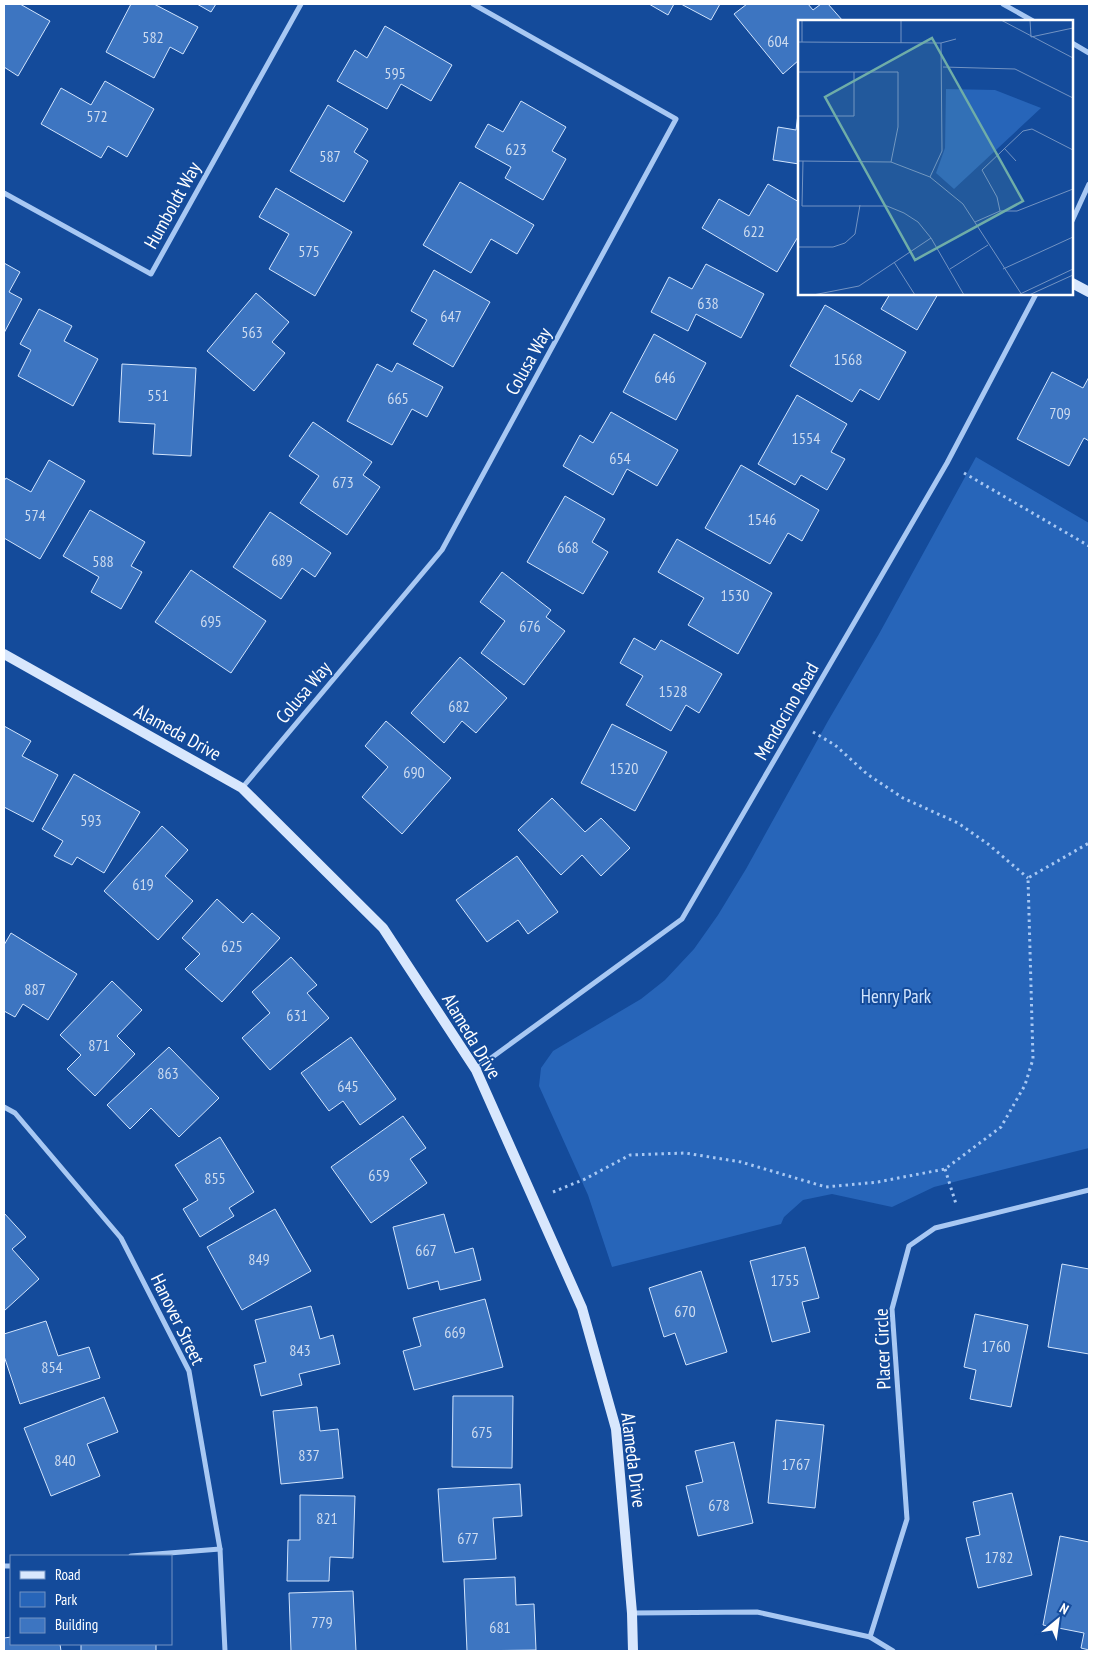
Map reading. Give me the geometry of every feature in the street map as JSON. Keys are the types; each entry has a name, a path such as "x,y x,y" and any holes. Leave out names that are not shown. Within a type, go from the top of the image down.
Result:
{"street":[{"name":"Humboldt Way","path":"4,193 151,274 301,4"},
{"name":"Colusa Way","path":"242,788 442,550 676,119 473,4"},
{"path":"1003,4 1031,20"},
{"path":"1073,44 1089,53"},
{"path":"1073,219 1089,184"},
{"path":"1073,284 1089,292"},
{"name":"Mendocino Road","path":"476,1070 682,919 947,463 1035,295"},
{"name":"Alameda Drive","path":"4,654 242,788 383,928 476,1070 582,1308 616,1429 632,1613 633,1651"},
{"name":"Hanover Street","path":"4,1106 15,1113 121,1238 189,1372 220,1549 226,1651"},
{"name":"Placer Circle","path":"870,1637 907,1519 892,1308 910,1246 935,1228 1089,1190"},
{"path":"144,1555 220,1549"},
{"path":"632,1613 758,1612 870,1637 893,1651"}],"path":[{"path":"947,463 1089,546"},
{"path":"534,1201 579,1182 630,1155 685,1153 741,1162 826,1187 878,1182 945,1169 1001,1127 1025,1085 1033,1059 1028,878 988,844 958,823 903,798 849,760 836,745 797,722"},
{"path":"1028,878 1089,843"},
{"path":"945,1169 962,1222"}],"green space":[{"name":"Henry Park","path":"976,457 1089,523 1089,1148 934,1187 892,1207 832,1194 803,1200 784,1217 781,1224 612,1267 588,1195 539,1086 541,1068 553,1051 641,999 665,980 694,949 718,915 746,869 828,721 879,634"}],"building":[{"path":"4,4 20,4 50,21 18,76 4,67"},
{"path":"131,4 154,4 198,27 183,54 170,47 154,78 106,52"},
{"path":"197,4 216,4 211,12"},
{"path":"649,4 674,4 668,15"},
{"path":"681,4 720,4 711,20"},
{"path":"747,4 808,4 813,10 821,4 828,4 842,20 798,20 798,61 783,74 734,14"},
{"path":"385,26 452,65 431,101 401,84 387,109 337,81 355,50 367,58"},
{"path":"105,81 154,109 127,157 108,146 101,158 41,124 61,88 91,105"},
{"path":"521,101 566,127 552,151 566,159 543,200 505,178 511,167 475,147 488,124 503,132"},
{"path":"328,105 368,129 354,152 368,161 344,202 290,171"},
{"path":"798,114 798,164 773,160 778,127 796,130"},
{"path":"460,182 534,225 517,254 491,239 471,273 423,245"},
{"path":"768,184 798,201 798,237 777,272 702,228 719,199 749,216"},
{"path":"276,188 352,232 315,296 269,269 289,234 259,217"},
{"path":"4,263 20,272 9,292 22,299 4,333"},
{"path":"706,264 764,294 741,338 696,314 688,331 651,312 669,277 692,289"},
{"path":"434,270 490,302 453,367 413,344 427,320 411,311"},
{"path":"256,293 289,322 272,342 285,353 254,391 207,351"},
{"path":"889,295 937,295 917,330 881,309"},
{"path":"825,305 906,352 879,400 860,389 852,402 790,366"},
{"path":"39,309 72,326 64,341 98,359 73,406 18,376 31,350 20,344"},
{"path":"654,334 706,363 676,420 623,392"},
{"path":"397,363 443,387 427,417 412,409 392,445 347,421 377,364 392,372"},
{"path":"122,364 196,368 191,456 153,454 155,424 119,422"},
{"path":"1052,372 1083,388 1089,377 1089,441 1084,438 1069,466 1017,439"},
{"path":"797,395 847,424 831,452 845,459 827,490 801,475 795,485 758,464"},
{"path":"611,412 678,450 657,486 627,469 613,495 563,466 580,435 593,443"},
{"path":"313,422 372,462 363,475 380,487 347,535 300,503 319,476 289,456"},
{"path":"49,460 85,481 40,559 4,538 4,481 6,478 31,492"},
{"path":"741,465 819,510 802,541 788,533 770,564 705,528"},
{"path":"565,496 605,519 592,542 608,552 583,594 527,562"},
{"path":"90,510 145,542 131,566 142,572 121,609 91,592 99,577 63,556"},
{"path":"270,512 331,553 315,577 302,568 281,599 233,567"},
{"path":"677,539 772,593 738,654 688,625 704,598 658,572"},
{"path":"191,570 266,621 231,673 155,622"},
{"path":"502,572 551,610 546,617 565,631 524,685 481,653 505,621 480,602"},
{"path":"634,638 655,650 661,640 722,674 699,713 686,705 671,731 626,705 643,676 620,663"},
{"path":"460,657 507,698 476,733 462,721 444,743 411,713"},
{"path":"386,721 451,778 402,834 362,797 388,767 365,746"},
{"path":"612,724 667,752 635,811 581,783"},
{"path":"4,726 31,741 22,756 58,775 33,822 4,807"},
{"path":"74,774 140,812 104,873 77,857 72,865 54,856 63,841 42,829"},
{"path":"552,798 585,832 601,818 630,848 601,876 582,855 561,875 518,830"},
{"path":"162,826 188,850 165,876 193,901 158,940 104,891"},
{"path":"517,856 558,912 528,934 518,920 487,942 456,900"},
{"path":"217,899 243,923 252,913 280,938 222,1002 185,969 200,954 182,938"},
{"path":"11,933 77,974 48,1020 23,1004 15,1017 4,1011 4,945"},
{"path":"291,957 317,985 307,993 329,1018 270,1070 242,1038 270,1013 252,992"},
{"path":"112,981 142,1010 117,1036 135,1054 95,1096 67,1069 81,1055 60,1035"},
{"path":"351,1037 396,1099 360,1125 343,1101 329,1111 301,1073"},
{"path":"169,1047 219,1098 179,1137 151,1108 130,1129 107,1105"},
{"path":"403,1116 426,1148 410,1159 427,1183 371,1223 331,1167"},
{"path":"220,1137 254,1192 229,1208 234,1216 200,1237 183,1209 198,1200 175,1165"},
{"path":"275,1209 311,1271 242,1310 207,1247"},
{"path":"4,1213 26,1237 12,1249 39,1279 4,1311"},
{"path":"444,1214 455,1253 473,1248 481,1280 440,1290 438,1281 408,1289 393,1227"},
{"path":"805,1247 819,1298 802,1302 810,1332 772,1342 750,1261"},
{"path":"1062,1264 1089,1269 1089,1354 1048,1347"},
{"path":"701,1271 727,1352 686,1365 675,1333 664,1337 649,1288"},
{"path":"485,1299 503,1367 414,1390 403,1351 421,1346 413,1318"},
{"path":"311,1306 320,1339 333,1335 340,1364 299,1374 302,1385 261,1396 254,1365 266,1362 255,1320"},
{"path":"975,1314 1028,1325 1011,1407 970,1399 976,1370 964,1367"},
{"path":"46,1321 58,1356 89,1347 100,1378 20,1404 4,1356 4,1334"},
{"path":"453,1396 513,1396 512,1468 452,1467"},
{"path":"104,1397 118,1432 87,1444 100,1476 51,1496 24,1428"},
{"path":"317,1407 320,1431 338,1429 343,1478 281,1484 273,1411"},
{"path":"776,1420 824,1425 815,1508 768,1503"},
{"path":"734,1442 753,1523 698,1536 686,1486 703,1482 695,1451"},
{"path":"520,1484 522,1516 493,1518 496,1559 443,1562 438,1489"},
{"path":"1012,1493 1032,1575 978,1588 966,1538 980,1535 973,1502"},
{"path":"300,1495 355,1496 353,1558 330,1557 329,1581 287,1581 288,1540 300,1540"},
{"path":"1060,1536 1089,1542 1089,1650 1081,1648 1084,1633 1043,1625"},
{"path":"515,1577 516,1605 534,1604 536,1650 467,1651 464,1579"},
{"path":"353,1591 356,1651 291,1651 289,1593"},
{"path":"10,1637 10,1645 60,1645 61,1651 4,1651 4,1638"},
{"path":"81,1645 156,1645 156,1651 81,1651"}]}
